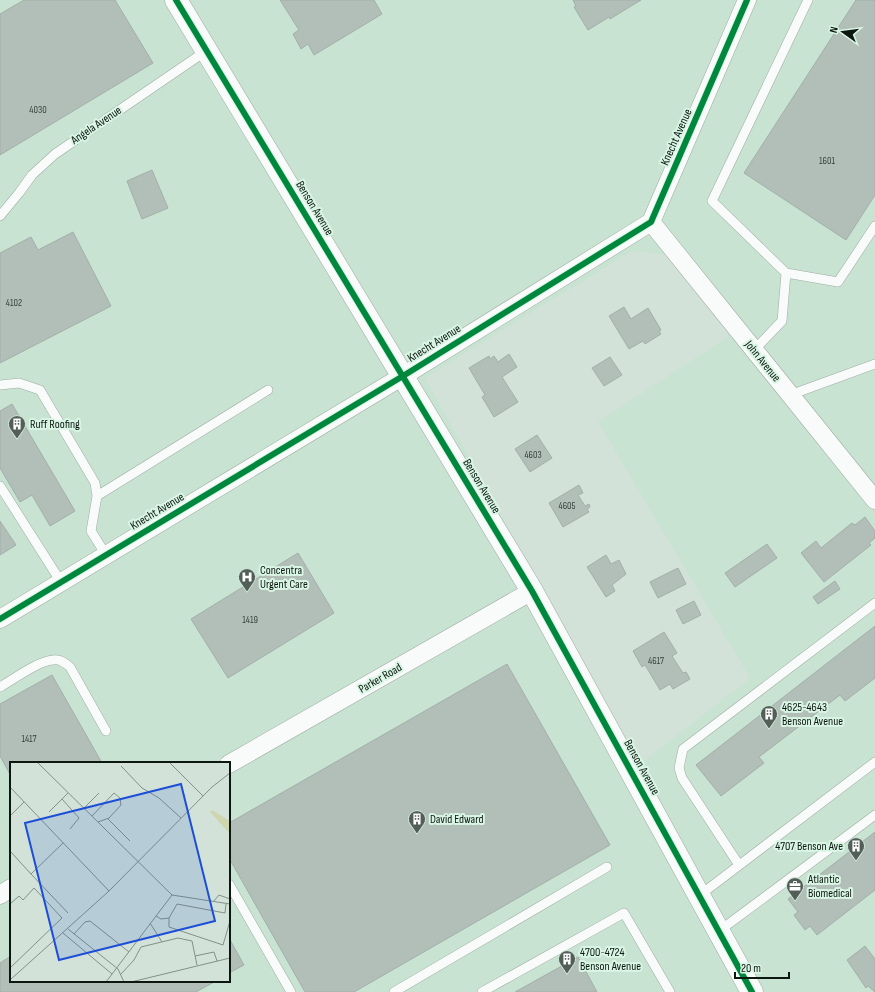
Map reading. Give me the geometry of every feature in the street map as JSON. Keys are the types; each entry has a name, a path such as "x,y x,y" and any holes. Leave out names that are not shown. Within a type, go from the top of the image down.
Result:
{"street":[{"name":"Benson Avenue","path":"176,0 532,592 752,992"},
{"name":"Knecht Avenue","path":"1,617 403,376 651,222 747,0"},
{"name":"John Avenue","path":"651,222 875,500"},
{"name":"Parker Road","path":"230,763 532,592"},
{"path":"0,895 10,889"}],"lane":[{"path":"808,0 712,201 786,273 838,282 875,226"},
{"name":"Angela Avenue","path":"0,216 20,194 32,175 55,154 206,51"},
{"path":"754,350 782,321 786,273"},
{"path":"790,394 875,364"},
{"path":"0,385 19,383 40,390 95,483 97,496 91,531 106,555"},
{"path":"97,496 268,390"},
{"path":"0,486 61,582"},
{"path":"739,865 682,778 679,768 683,749 875,603"},
{"path":"0,686 43,662 54,659 63,661 70,666 106,731"},
{"path":"700,895 875,762"},
{"path":"719,931 875,814"},
{"path":"394,992 607,867"},
{"path":"230,886 291,992"},
{"path":"482,992 624,913 670,992"}],"shaded area":[{"path":"0,0 875,0 875,992 0,992","holes":["632,251 669,255 732,334 598,422 750,678 639,765 425,378"]}],"building":[{"path":"24,0 115,0 153,63 0,155 0,14"},
{"path":"280,0 374,0 382,14 314,55 308,44 301,49 293,34 299,30"},
{"path":"573,0 641,0 610,19 609,17 588,30 574,7 576,6"},
{"path":"856,0 875,0 875,195 846,240 744,173"},
{"path":"152,170 168,208 142,219 127,181"},
{"path":"73,232 111,306 0,363 0,253 31,237 38,250"},
{"path":"624,307 631,319 648,308 661,330 659,331 661,334 645,344 643,341 629,349 609,316"},
{"path":"509,354 517,367 502,377 518,402 494,417 482,397 485,395 469,368 489,356 490,359 494,356 498,362"},
{"path":"610,357 622,375 604,386 592,368"},
{"name":"Ruff Roofing","path":"12,404 75,511 50,526 32,495 20,502 0,468 0,411"},
{"path":"537,435 552,458 530,472 515,449"},
{"path":"579,485 583,493 578,495 585,506 589,504 590,507 587,509 589,512 563,527 549,503"},
{"path":"865,517 875,531 875,538 869,543 871,545 824,582 801,553 816,541 821,548 852,523 855,525"},
{"path":"0,521 16,545 0,555"},
{"path":"767,544 777,558 735,587 725,573"},
{"path":"298,553 334,613 228,678 191,619"},
{"path":"606,555 611,564 619,560 626,574 612,585 615,591 606,597 587,567"},
{"path":"678,568 686,584 658,598 650,582"},
{"path":"835,581 840,589 818,604 813,597"},
{"path":"694,601 701,615 683,624 676,610"},
{"name":"4625-4643 Benson Avenue","path":"875,626 875,678 845,701 840,695 759,757 764,763 721,796 696,765"},
{"path":"664,632 677,653 672,656 683,673 686,672 690,679 673,689 670,684 660,690 645,665 642,667 633,651"},
{"name":"David Edward","path":"507,664 610,845 354,992 305,992 230,860 230,822"},
{"path":"52,675 101,762 10,762 10,774 0,756 0,704"},
{"name":"4707 Benson Ave","path":"875,832 875,890 817,935 810,926 805,930 794,915 798,912 788,899"},
{"path":"230,940 244,965 230,972"},
{"path":"865,946 875,959 875,992 868,986 866,988 847,960"},
{"path":"10,957 10,982 214,982 196,992 0,992 0,963"},
{"name":"4700-4724 Benson Avenue","path":"578,957 597,992 515,992"}],"cycle path":[{"path":"176,0 532,591 752,992"},
{"path":"0,619 403,376 651,222 747,0"}],"place":[{"name":"Ruff Roofing","path":"17,439"},
{"name":"Concentra Urgent Care","path":"247,592"},
{"name":"4625-4643 Benson Avenue","path":"769,729"},
{"name":"David Edward","path":"417,834"},
{"name":"4707 Benson Ave","path":"856,861"},
{"name":"Atlantic Biomedical","path":"795,901"},
{"name":"4700-4724 Benson Avenue","path":"567,974"}]}
